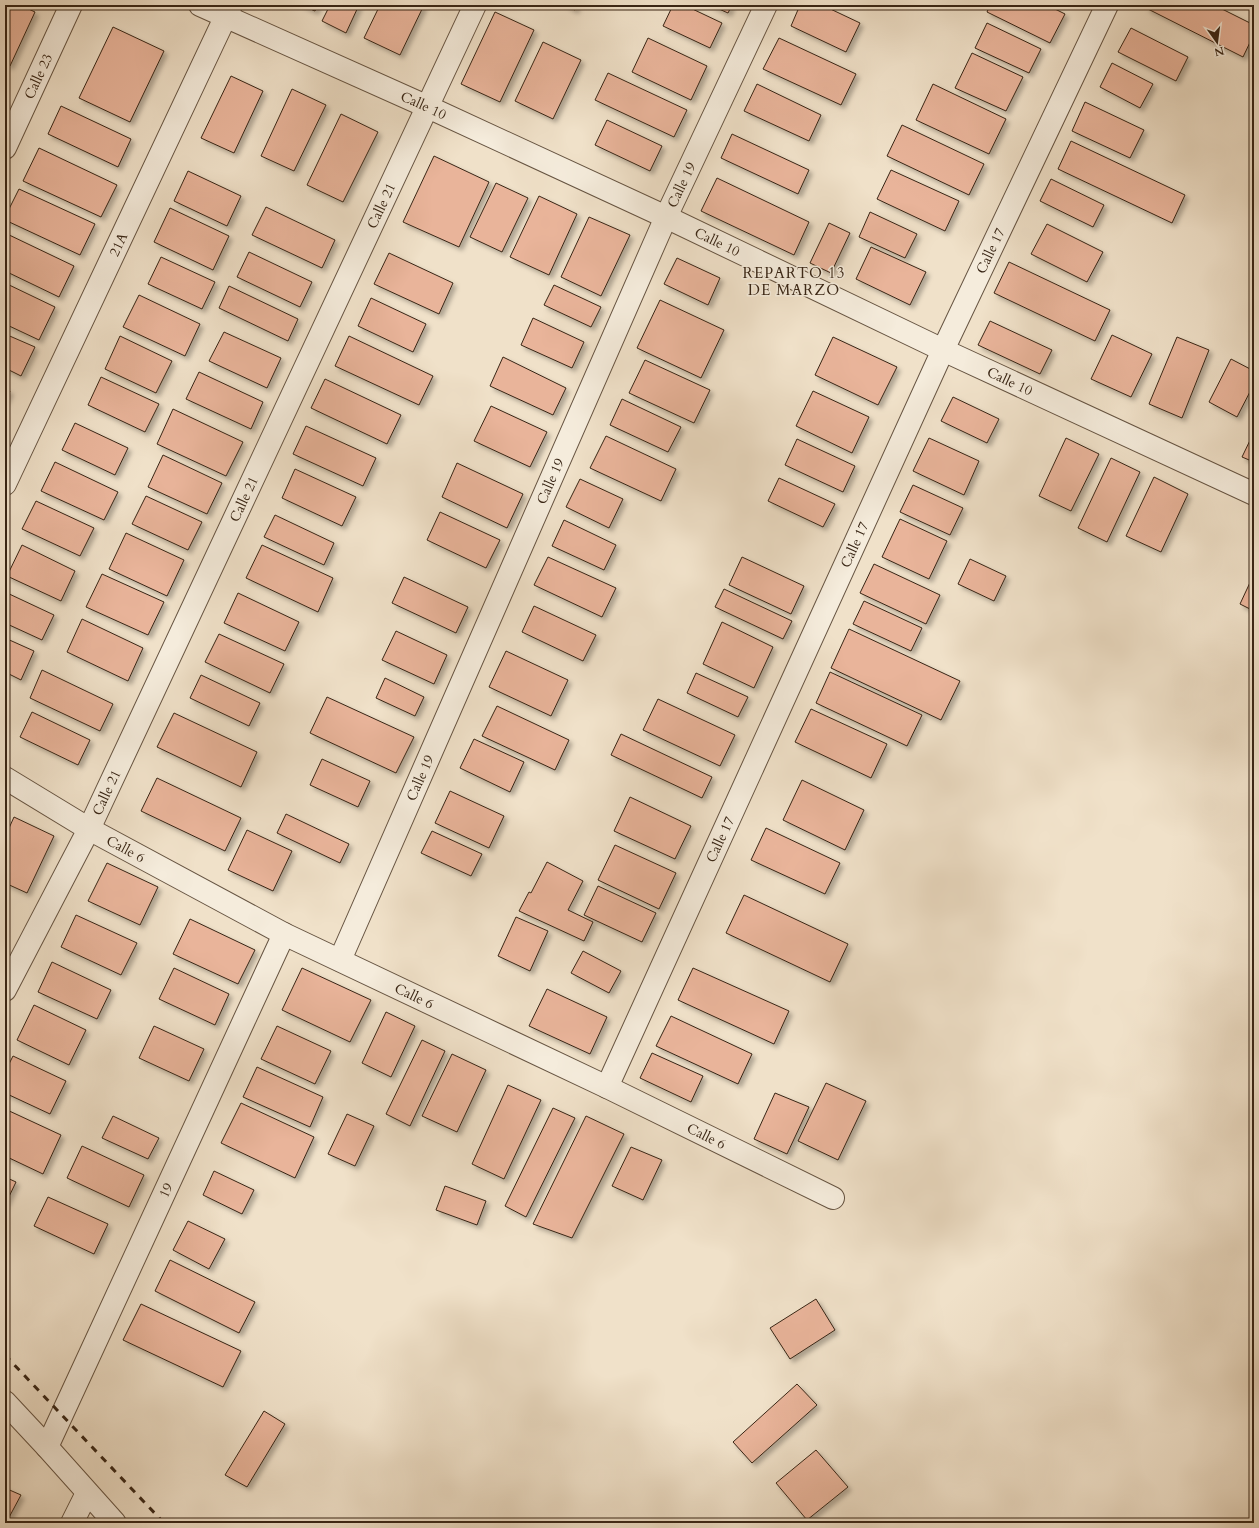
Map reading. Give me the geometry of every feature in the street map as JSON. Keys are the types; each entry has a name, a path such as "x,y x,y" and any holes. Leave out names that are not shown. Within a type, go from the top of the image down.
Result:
{"street":[{"name":"Calle 23","path":"5,148 71,5"},
{"name":"Calle 10","path":"200,5 229,11 428,107 666,216 943,350 1254,494"},
{"name":"Calle 21","path":"5,990 89,829 475,5"},
{"name":"Calle 19","path":"340,960 666,216 766,5"},
{"name":"Calle 17","path":"607,1087 943,350 1107,5"},
{"name":"21A","path":"5,484 229,11"},
{"name":"Calle 6","path":"5,778 89,829 284,934 607,1087 833,1198"},
{"name":"19","path":"47,1446 284,934"},
{"path":"5,1402 47,1446 115,1523"},
{"path":"72,1523 87,1493"}],"building":[{"path":"5,5 20,5 35,12 10,66 5,64"},
{"path":"301,5 318,5 315,11"},
{"path":"330,5 359,5 346,33 322,21"},
{"path":"380,5 424,5 400,55 364,38"},
{"path":"565,5 577,5 575,10"},
{"path":"673,5 684,5 722,23 710,48 663,26"},
{"path":"710,5 732,5 728,13"},
{"path":"800,5 822,5 860,23 846,52 791,26"},
{"path":"990,5 1047,5 1065,14 1050,43 987,12"},
{"path":"1147,5 1214,5 1254,25 1254,34 1243,57 1146,8"},
{"path":"495,12 534,30 500,102 461,84"},
{"path":"987,23 1041,49 1029,73 975,48"},
{"path":"113,27 164,51 130,122 79,98"},
{"path":"1131,28 1188,57 1176,81 1118,52"},
{"path":"648,38 707,66 691,100 632,72"},
{"path":"779,38 856,74 841,105 763,69"},
{"path":"543,42 581,60 553,119 515,101"},
{"path":"972,53 1023,77 1006,111 955,88"},
{"path":"1112,63 1153,84 1140,108 1100,87"},
{"path":"608,73 687,110 674,137 595,100"},
{"path":"231,76 263,91 234,153 201,138"},
{"path":"757,84 821,115 809,141 744,111"},
{"path":"933,84 1006,119 989,154 916,120"},
{"path":"292,89 326,105 294,171 261,156"},
{"path":"1085,102 1144,130 1130,158 1072,131"},
{"path":"61,106 131,139 118,167 48,134"},
{"path":"341,114 378,132 343,202 307,185"},
{"path":"607,120 662,146 650,171 595,145"},
{"path":"902,125 984,164 969,195 887,156"},
{"path":"732,134 809,170 798,194 721,158"},
{"path":"1071,141 1185,195 1172,223 1058,169"},
{"path":"39,148 117,185 101,217 23,181"},
{"path":"434,156 489,182 459,247 403,222"},
{"path":"891,170 959,201 945,231 877,199"},
{"path":"188,171 241,196 227,226 174,201"},
{"path":"717,178 809,222 794,255 701,211"},
{"path":"1051,179 1104,205 1093,227 1040,201"},
{"path":"496,183 528,198 502,252 470,237"},
{"path":"19,189 95,224 80,255 5,220 5,217"},
{"path":"539,196 577,214 549,275 510,257"},
{"path":"266,207 335,240 322,268 252,235"},
{"path":"170,208 229,236 213,270 154,242"},
{"path":"870,212 917,234 905,258 859,237"},
{"path":"589,217 630,235 601,296 561,277"},
{"path":"829,223 850,233 831,273 810,263"},
{"path":"1047,224 1103,252 1087,282 1031,254"},
{"path":"5,233 74,266 59,297 5,271"},
{"path":"871,247 926,272 910,305 856,279"},
{"path":"249,252 312,282 300,307 237,277"},
{"path":"389,253 453,283 439,314 374,284"},
{"path":"161,257 215,282 202,309 148,284"},
{"path":"677,258 720,278 708,305 664,284"},
{"path":"1009,262 1110,310 1095,341 994,293"},
{"path":"5,283 55,307 39,340 5,324"},
{"path":"554,285 601,307 591,327 544,305"},
{"path":"229,286 298,319 288,341 219,308"},
{"path":"139,295 200,324 185,356 123,327"},
{"path":"371,298 426,324 413,352 358,326"},
{"path":"660,300 724,330 701,378 637,348"},
{"path":"533,318 584,342 572,368 521,345"},
{"path":"990,321 1052,350 1040,374 978,345"},
{"path":"224,332 281,358 267,388 209,361"},
{"path":"5,334 35,347 21,376 5,368"},
{"path":"1112,335 1152,354 1131,397 1091,379"},
{"path":"120,336 172,361 156,393 105,369"},
{"path":"349,336 433,376 419,405 335,366"},
{"path":"833,337 897,367 878,405 815,375"},
{"path":"1177,337 1209,350 1182,418 1149,404"},
{"path":"503,357 566,388 553,415 490,386"},
{"path":"1231,359 1254,371 1254,384 1237,417 1209,402"},
{"path":"645,360 710,390 694,423 629,393"},
{"path":"199,372 263,402 251,429 186,399"},
{"path":"101,377 159,404 145,432 88,405"},
{"path":"325,379 401,415 387,444 311,408"},
{"path":"5,389 10,391 5,402"},
{"path":"813,391 869,417 852,453 796,426"},
{"path":"953,397 999,419 987,443 941,421"},
{"path":"622,399 681,427 668,452 610,425"},
{"path":"491,406 547,432 530,467 474,441"},
{"path":"173,409 243,442 226,476 157,444"},
{"path":"75,423 128,448 115,475 62,450"},
{"path":"306,426 376,458 363,486 293,454"},
{"path":"1254,432 1254,462 1242,457"},
{"path":"606,436 676,469 661,501 590,468"},
{"path":"929,438 979,461 964,495 913,471"},
{"path":"1066,438 1099,454 1071,511 1039,496"},
{"path":"797,439 855,466 843,492 785,465"},
{"path":"163,455 222,483 207,514 148,487"},
{"path":"1111,458 1140,472 1107,542 1078,528"},
{"path":"55,462 118,492 104,520 41,491"},
{"path":"457,463 523,494 507,528 442,497"},
{"path":"295,469 356,497 342,526 282,498"},
{"path":"1154,477 1188,494 1161,552 1126,536"},
{"path":"779,478 835,504 823,527 768,501"},
{"path":"580,479 623,499 609,528 566,507"},
{"path":"913,485 963,508 950,535 900,512"},
{"path":"146,496 202,522 188,550 132,524"},
{"path":"36,501 94,528 80,556 22,529"},
{"path":"440,512 500,540 486,568 427,540"},
{"path":"275,515 334,543 324,565 264,537"},
{"path":"900,519 947,541 929,579 882,557"},
{"path":"564,520 616,545 604,570 552,546"},
{"path":"126,533 184,560 167,596 109,569"},
{"path":"22,545 75,571 61,601 7,576"},
{"path":"262,545 333,578 318,612 246,578"},
{"path":"548,557 616,588 602,617 534,585"},
{"path":"742,557 804,586 791,614 729,585"},
{"path":"970,559 1006,576 994,601 958,584"},
{"path":"874,564 940,595 926,624 860,593"},
{"path":"102,574 164,602 148,635 86,607"},
{"path":"1254,574 1254,611 1240,604"},
{"path":"404,577 468,607 456,633 392,603"},
{"path":"724,589 792,621 783,639 715,607"},
{"path":"5,592 54,615 42,640 5,623"},
{"path":"238,593 299,622 285,651 224,623"},
{"path":"864,601 922,628 911,651 853,624"},
{"path":"534,606 596,635 583,661 522,632"},
{"path":"82,619 143,648 128,681 67,652"},
{"path":"722,622 773,647 754,688 703,664"},
{"path":"849,629 960,681 941,720 831,668"},
{"path":"396,631 447,655 434,684 382,660"},
{"path":"219,634 284,664 270,693 205,662"},
{"path":"5,638 34,651 21,680 5,672"},
{"path":"506,651 568,680 551,716 489,687"},
{"path":"42,670 113,704 100,731 30,698"},
{"path":"830,672 922,715 907,746 816,703"},
{"path":"696,673 748,697 738,717 687,693"},
{"path":"201,675 260,703 249,726 190,698"},
{"path":"385,678 424,697 415,716 376,698"},
{"path":"327,697 414,737 396,773 310,733"},
{"path":"658,699 735,735 720,766 643,730"},
{"path":"497,706 569,740 555,770 482,736"},
{"path":"811,709 887,744 871,778 795,742"},
{"path":"32,712 90,740 78,765 20,737"},
{"path":"174,713 257,752 241,787 157,747"},
{"path":"621,734 712,777 702,798 611,755"},
{"path":"474,739 524,762 510,792 460,768"},
{"path":"322,759 370,781 358,807 310,785"},
{"path":"157,778 241,818 225,851 141,811"},
{"path":"802,780 864,810 845,850 783,820"},
{"path":"450,791 504,816 489,848 435,823"},
{"path":"630,797 691,826 675,859 614,831"},
{"path":"286,814 349,844 340,863 277,833"},
{"path":"14,817 54,836 27,893 5,883 5,837"},
{"path":"766,828 840,863 825,894 751,860"},
{"path":"247,830 292,851 273,891 228,870"},
{"path":"432,831 482,854 471,876 421,853"},
{"path":"615,845 676,873 659,909 598,880"},
{"path":"547,862 583,881 568,910 593,922 584,941 519,911 529,892 531,893"},
{"path":"107,863 158,887 140,925 88,901"},
{"path":"598,886 656,913 642,942 584,915"},
{"path":"744,895 848,944 830,982 726,933"},
{"path":"76,915 137,943 121,975 61,947"},
{"path":"516,917 548,931 530,971 498,956"},
{"path":"190,919 255,950 238,984 173,954"},
{"path":"583,951 621,971 609,993 571,973"},
{"path":"52,962 111,990 97,1019 38,992"},
{"path":"174,968 229,994 215,1025 159,999"},
{"path":"302,968 371,1000 350,1042 282,1010"},
{"path":"693,968 789,1011 774,1044 678,1000"},
{"path":"547,989 607,1017 590,1054 529,1026"},
{"path":"34,1005 86,1030 69,1065 17,1040"},
{"path":"386,1012 415,1026 391,1077 362,1063"},
{"path":"671,1016 752,1054 738,1084 656,1046"},
{"path":"154,1026 204,1049 189,1081 139,1058"},
{"path":"277,1026 331,1051 315,1084 261,1059"},
{"path":"422,1040 445,1051 410,1126 386,1114"},
{"path":"652,1053 703,1076 691,1102 640,1078"},
{"path":"452,1054 486,1070 457,1132 422,1116"},
{"path":"13,1056 66,1081 50,1114 5,1093 5,1072"},
{"path":"257,1067 323,1097 310,1127 243,1097"},
{"path":"826,1083 866,1101 838,1160 798,1141"},
{"path":"508,1085 541,1100 504,1179 472,1164"},
{"path":"775,1093 809,1107 787,1154 754,1139"},
{"path":"241,1103 314,1137 295,1178 221,1143"},
{"path":"553,1108 575,1118 526,1217 505,1206"},
{"path":"5,1109 61,1135 43,1174 5,1156"},
{"path":"347,1114 374,1126 355,1166 328,1154"},
{"path":"113,1116 159,1138 148,1159 102,1138"},
{"path":"586,1116 624,1134 572,1238 533,1224"},
{"path":"82,1146 144,1175 129,1207 67,1178"},
{"path":"631,1147 662,1160 643,1200 612,1186"},
{"path":"214,1171 254,1190 242,1214 203,1195"},
{"path":"5,1177 16,1182 5,1205"},
{"path":"445,1186 486,1201 477,1225 436,1210"},
{"path":"48,1197 108,1224 94,1254 34,1226"},
{"path":"188,1221 225,1239 209,1269 173,1250"},
{"path":"170,1260 255,1302 239,1333 155,1291"},
{"path":"816,1299 835,1330 790,1359 770,1328"},
{"path":"141,1304 241,1351 223,1387 123,1340"},
{"path":"797,1384 817,1405 752,1463 733,1442"},
{"path":"264,1411 285,1424 247,1487 225,1475"},
{"path":"816,1450 848,1487 807,1520 776,1483"},
{"path":"5,1488 21,1495 6,1523 5,1523"}],"railway":[{"path":"5,1355 164,1523"}],"district":[{"name":"REPARTO 13 DE MARZO","path":"794,282"}]}
